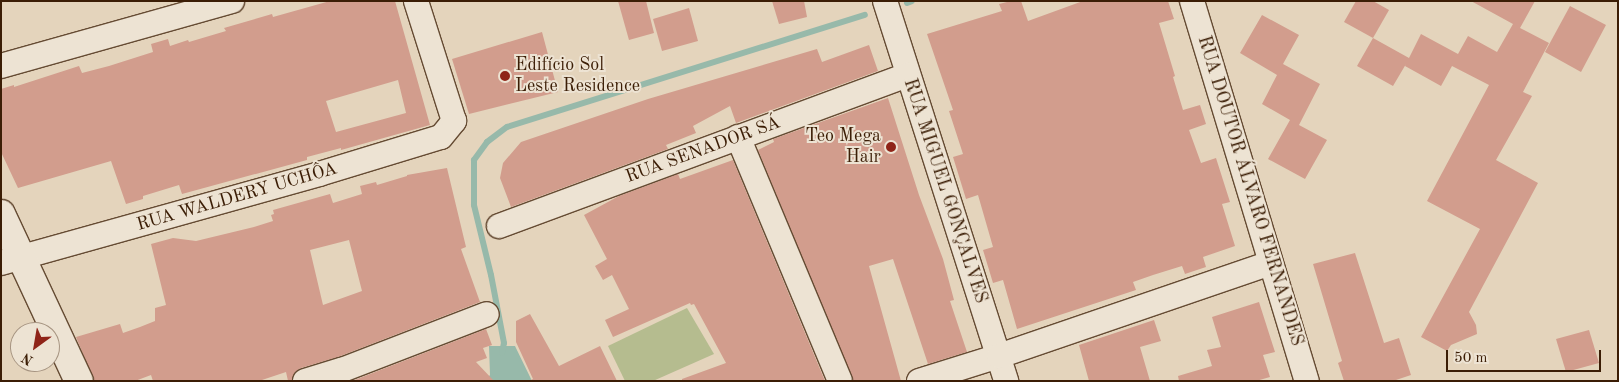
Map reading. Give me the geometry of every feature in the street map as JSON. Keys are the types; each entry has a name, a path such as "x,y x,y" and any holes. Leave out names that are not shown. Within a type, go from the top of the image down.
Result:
{"street":[{"path":"1,66 232,1"},
{"name":"RUA WALDERY UCHÔA","path":"11,260 310,176 440,136 454,121 416,1"},
{"name":"RUA MIGUEL GONÇALVES","path":"885,1 1006,381"},
{"name":"RUA DOUTOR ÁLVARO FERNANDES","path":"1192,1 1307,381"},
{"name":"RUA SENADOR SÁ","path":"499,226 908,75"},
{"path":"738,137 840,381"},
{"path":"1,214 11,260 79,381"},
{"path":"919,381 999,356 1270,263"},
{"path":"305,381 342,370 487,314"}],"shaded area":[{"path":"687,308 714,354 653,381 625,381 608,346"},
{"path":"489,346 515,346 532,381 485,381 490,375"}],"building":[{"path":"330,1 395,1 430,125 341,150 341,148 307,157 307,160 182,194 179,185 143,196 143,199 126,204 111,161 18,188 1,152 1,89 14,85 14,87 79,66 82,73 109,66 153,52 151,44 168,39 170,46 226,31 224,28 272,14 273,17","holes":["398,80 406,113 336,132 326,101"]},
{"path":"618,1 646,1 654,33 629,40"},
{"path":"772,1 804,1 807,17 779,24"},
{"path":"1021,1 1028,21 1083,1 1168,1 1174,19 1159,23 1175,76 1173,77 1183,110 1200,105 1206,124 1189,130 1201,163 1216,158 1230,202 1222,204 1235,246 1203,257 1206,267 1185,274 1182,266 1153,275 1133,282 1136,290 1017,329 1003,280 993,283 983,250 993,247 978,195 966,199 953,157 963,154 949,111 953,110 927,34 1002,11 999,4"},
{"path":"1356,1 1373,1 1389,10 1373,38 1344,22"},
{"path":"1471,1 1535,1 1520,28 1549,43 1523,92 1532,96 1496,160 1538,183 1469,312 1476,325 1477,334 1451,345 1447,351 1421,337 1480,229 1427,201 1489,85 1452,66 1441,86 1405,66 1406,64 1393,86 1357,66 1373,38 1409,58 1421,34 1458,54 1468,36 1497,52 1513,24"},
{"path":"1570,6 1606,25 1581,72 1545,52"},
{"path":"689,8 698,41 662,51 653,19"},
{"path":"1262,15 1299,35 1283,64 1320,84 1299,125 1327,140 1305,179 1268,159 1290,120 1262,104 1277,75 1240,53"},
{"name":"Edifício Sol Leste Residence","path":"542,32 558,92 469,114 452,59"},
{"path":"869,45 878,71 736,123 730,106 693,126 696,133 666,145 668,149 511,207 500,178 503,163 521,142 648,99 817,49 822,62"},
{"path":"888,98 919,195 943,259 954,300 950,301 967,352 928,364 893,259 869,266 901,381 853,381 758,150 774,142 773,139"},
{"path":"733,160 825,381 682,381 682,379 726,363 694,304 691,305 690,303 613,337 605,320 629,309 612,275 603,280 595,266 607,259 584,215 619,196 678,174 680,179"},
{"path":"447,168 466,247 461,249 480,302 338,357 301,368 295,372 292,381 288,381 286,372 259,381 153,381 151,375 135,381 94,381 76,337 120,324 123,333 140,327 155,321 155,308 166,305 151,244 173,238 196,241 254,227 273,221 271,215 274,214 273,210 330,194 333,203 362,194 360,186 376,182 377,185 407,175","holes":["349,240 362,291 323,305 310,250"]},
{"path":"1355,253 1384,343 1399,338 1411,375 1393,381 1344,381 1338,363 1342,361 1313,264"},
{"path":"1259,302 1275,352 1263,355 1270,377 1256,381 1179,381 1178,376 1212,366 1207,350 1221,347 1212,317"},
{"path":"530,314 559,366 600,346 617,381 529,381 533,379 516,342 516,321"},
{"path":"1154,320 1161,341 1140,347 1150,381 1089,381 1079,345"},
{"path":"486,329 492,345 483,348 487,358 476,362 494,381 352,381"},
{"path":"1589,330 1599,363 1566,372 1556,339"}],"waterway":[{"path":"907,3 912,1"},
{"path":"502,353 504,343 491,275 474,205 474,160 487,142 507,127 865,15"}],"place":[{"name":"Edifício Sol Leste Residence","path":"505,76"},
{"name":"Teo Mega Hair","path":"891,147"}]}
